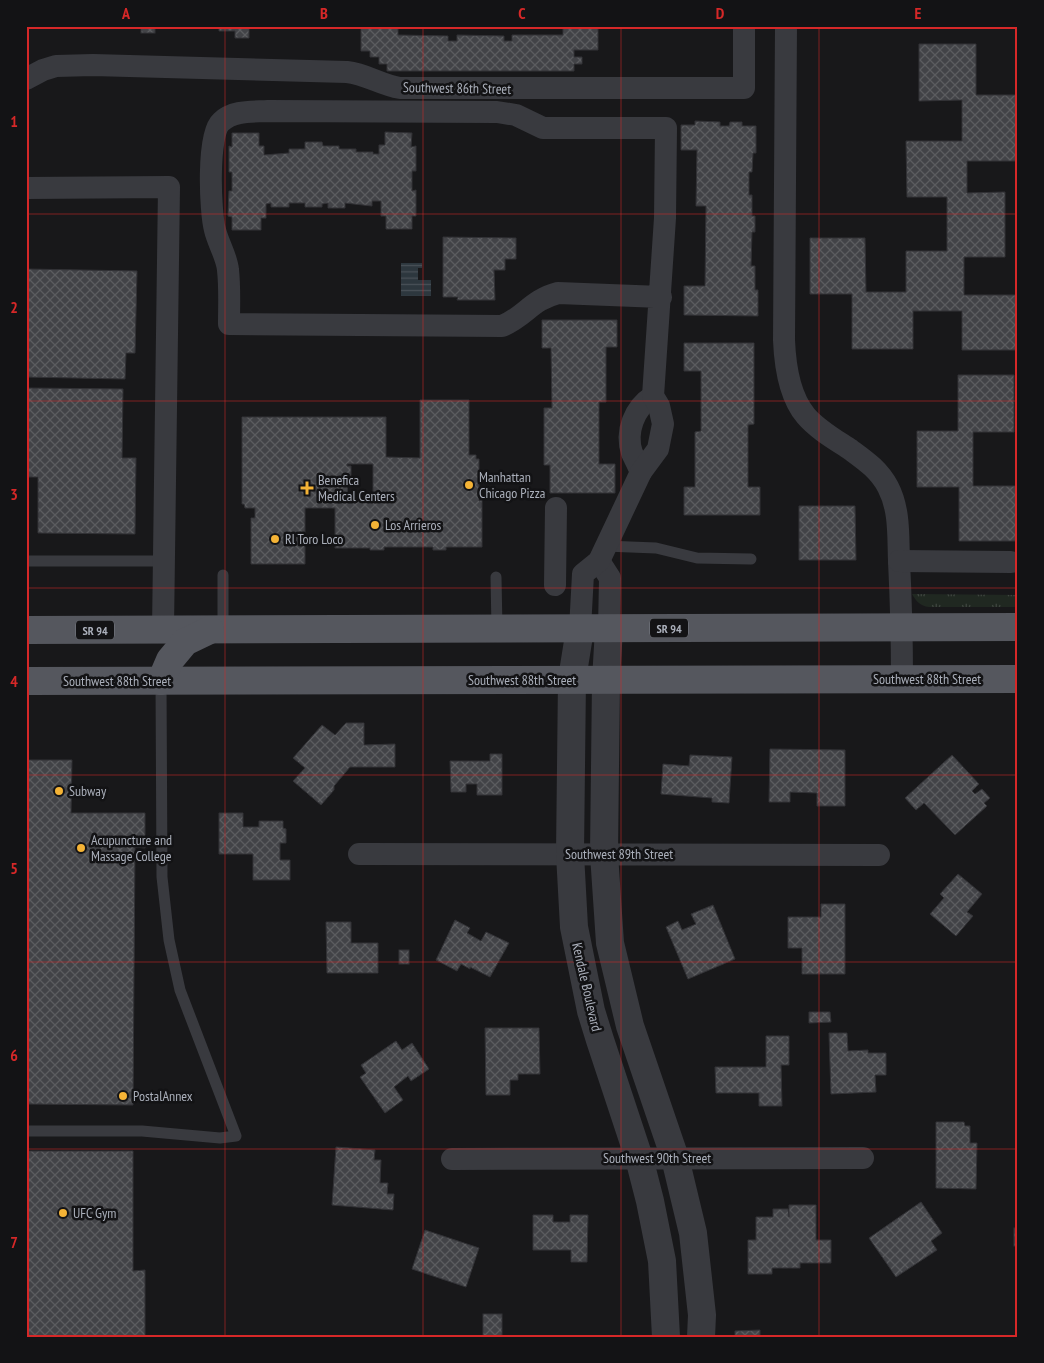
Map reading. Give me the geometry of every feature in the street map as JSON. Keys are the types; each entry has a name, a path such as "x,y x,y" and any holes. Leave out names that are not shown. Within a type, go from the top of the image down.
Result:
{"main road":[{"name":"SR 94","path":"26,630 1018,627"},
{"path":"161,681 170,660 184,642 217,630"},
{"name":"Southwest 88th Street","path":"26,681 1018,679"}],"street":[{"name":"Southwest 86th Street","path":"26,79 56,66 93,65 347,72 361,75 386,86 400,88 744,88 744,26"},
{"path":"786,26 784,340 786,367 793,391 805,415 816,426 874,467 888,486 897,509 902,679"},
{"path":"580,629 583,574 602,554 641,472 658,448 661,437 662,416 653,396 661,297 665,218 666,128 543,128 516,114 497,112 268,111 239,113 230,116 222,121 215,132 212,154 212,209 218,242 228,268 229,324 502,326 512,322 535,302 558,293 661,297"},
{"path":"26,188 169,187 163,630"},
{"path":"641,472 632,452 631,427 640,406 653,396"},
{"path":"556,508 556,584"},
{"path":"556,561 602,554"},
{"path":"602,554 610,578 606,680 604,854 610,943 630,1026 675,1158 693,1233 702,1315 701,1337"},
{"path":"899,561 1011,562"},
{"name":"Kendale Boulevard","path":"580,629 572,679 570,854 574,927 584,980 600,1040 639,1158 657,1233 662,1261 666,1337"},
{"name":"Southwest 89th Street","path":"359,854 879,855"},
{"name":"Southwest 90th Street","path":"452,1159 863,1158"}],"lane":[{"path":"602,554 656,548 697,558 751,559"},
{"path":"26,561 163,561"},
{"path":"217,630 223,575"},
{"path":"496,577 497,628"},
{"path":"26,1131 142,1131 220,1138 236,1136 180,990 169,940 162,877 161,681"}],"green space":[{"path":"912,594 1018,595 1018,607 929,607 919,603"}],"shaded area":[{"path":"401,263 422,263 422,268 418,268 418,280 431,280 431,296 401,296"}],"building":[{"path":"141,26 155,26 155,33 141,33"},
{"path":"219,26 249,26 249,38 235,38 235,31 219,31"},
{"path":"361,26 398,26 398,35 448,36 448,41 457,41 457,35 504,36 504,41 512,41 512,35 563,35 563,26 598,26 598,50 574,50 574,57 582,57 582,64 574,64 574,71 387,71 387,64 379,64 379,57 370,57 370,51 361,51"},
{"path":"919,44 976,44 976,95 1017,95 1017,161 967,161 967,193 1005,192 1005,257 964,257 964,295 1018,295 1018,350 962,350 962,311 913,311 913,349 852,349 852,294 810,294 810,238 865,238 866,292 906,292 906,251 947,251 947,197 907,197 906,141 962,141 962,100 919,101"},
{"path":"695,121 720,122 720,126 729,126 730,122 742,122 742,126 756,126 756,153 753,153 752,172 749,172 749,195 752,195 752,216 755,216 755,232 752,232 751,266 755,266 755,290 758,290 758,316 684,315 684,286 705,286 706,206 696,206 697,150 681,150 681,125 695,125"},
{"path":"385,132 412,133 411,147 416,146 416,171 412,171 412,191 416,190 416,216 412,216 412,229 386,229 386,216 381,216 381,201 372,201 372,206 345,203 345,208 328,208 328,203 322,204 322,207 305,207 305,203 289,203 289,207 271,207 271,203 266,204 266,218 261,218 261,230 232,230 232,217 228,216 229,191 232,191 232,172 229,172 229,146 232,147 232,133 259,133 259,146 264,146 264,155 289,153 289,149 305,149 305,142 322,142 323,146 339,146 339,149 356,149 356,152 379,154 379,145 385,145"},
{"path":"443,237 516,238 516,259 505,259 505,270 494,270 495,300 457,300 458,297 443,297"},
{"path":"26,269 137,271 135,353 126,353 125,379 26,377"},
{"path":"542,320 617,320 617,347 606,347 606,402 599,402 599,464 615,464 615,493 550,493 550,465 544,465 544,408 552,408 551,348 542,348"},
{"path":"684,343 754,343 754,424 748,425 748,487 760,487 760,515 684,515 684,487 695,487 695,432 701,431 701,371 684,371"},
{"path":"958,375 1014,375 1014,432 973,432 973,486 1016,486 1016,541 959,541 959,487 917,487 917,431 958,431"},
{"path":"26,388 123,389 122,458 136,458 135,534 38,533 38,477 26,477"},
{"path":"420,400 469,400 469,455 476,455 476,459 479,459 479,501 482,500 482,547 446,547 446,550 433,550 433,547 384,547 384,550 335,548 335,508 305,508 305,564 251,564 251,518 255,518 255,508 245,508 244,504 242,504 242,417 386,417 386,457 420,458","holes":["347,464 373,464 373,498 347,498 348,479 351,479 351,466 347,466"]},
{"path":"799,506 855,506 856,560 799,560"},
{"path":"346,723 364,723 364,745 395,744 395,767 350,767 321,805 293,781 305,768 293,758 322,725 335,735"},
{"path":"770,749 845,750 845,806 817,806 817,793 790,792 790,802 769,802"},
{"path":"490,754 502,754 502,795 477,795 477,784 466,784 466,792 451,792 450,761 490,761"},
{"path":"690,755 732,757 729,803 712,802 712,798 661,794 663,764 689,766"},
{"path":"952,755 979,784 972,791 975,794 982,789 990,798 984,803 987,806 955,835 924,803 916,810 905,798"},
{"path":"26,760 72,760 71,813 145,813 145,848 135,847 133,1105 26,1104"},
{"path":"219,813 243,813 243,827 259,827 259,821 283,821 283,828 286,829 286,843 280,843 280,860 290,860 290,880 253,880 253,854 219,854"},
{"path":"958,874 982,894 967,912 973,916 956,936 930,914 944,898 940,894"},
{"path":"821,904 845,904 845,974 802,974 802,948 788,948 788,917 821,917"},
{"path":"713,905 735,959 688,979 666,927 678,921 682,930 696,924 691,914"},
{"path":"455,920 470,928 467,933 481,941 486,932 509,943 490,977 461,964 457,971 436,960"},
{"path":"326,922 351,922 351,943 378,943 378,973 327,973"},
{"path":"399,950 409,950 409,964 399,964"},
{"path":"809,1012 830,1012 831,1022 809,1023"},
{"path":"485,1028 539,1028 540,1074 518,1074 518,1080 510,1080 510,1095 486,1095"},
{"path":"829,1033 847,1033 848,1051 868,1050 868,1053 886,1053 886,1075 875,1075 876,1092 831,1094"},
{"path":"766,1036 789,1036 789,1065 781,1065 782,1106 759,1106 759,1093 716,1093 715,1067 766,1067"},
{"path":"396,1041 402,1050 412,1043 429,1069 411,1081 408,1076 394,1087 403,1100 385,1113 360,1077 366,1073 361,1065"},
{"path":"936,1122 964,1122 965,1126 970,1126 970,1143 977,1143 976,1189 936,1188"},
{"path":"336,1147 375,1150 374,1160 381,1160 380,1183 388,1183 387,1194 394,1194 393,1210 332,1205"},
{"path":"26,1151 133,1151 133,1271 145,1270 145,1337 26,1337"},
{"path":"921,1202 942,1233 931,1241 937,1250 896,1277 869,1238"},
{"path":"789,1205 816,1205 816,1240 831,1240 831,1263 800,1263 800,1268 772,1268 772,1274 748,1274 748,1240 756,1240 756,1217 773,1217 773,1209 788,1209 789,1217"},
{"path":"533,1215 553,1215 553,1222 570,1222 570,1215 588,1215 587,1262 571,1262 571,1250 533,1250"},
{"path":"1014,1228 1018,1228 1018,1246 1014,1246"},
{"path":"425,1230 479,1248 466,1287 412,1269"},
{"path":"483,1314 502,1314 502,1337 483,1337"},
{"path":"760,1330 760,1337 735,1337 735,1331"}],"place":[{"name":"Manhattan Chicago Pizza","path":"469,485"},
{"name":"Benefica Medical Centers","path":"307,488"},
{"name":"Los Arrieros","path":"375,525"},
{"name":"Rl Toro Loco","path":"275,539"},
{"name":"Subway","path":"59,791"},
{"name":"Acupuncture and Massage College","path":"81,848"},
{"name":"PostalAnnex","path":"123,1096"},
{"name":"UFC Gym","path":"63,1213"}]}
